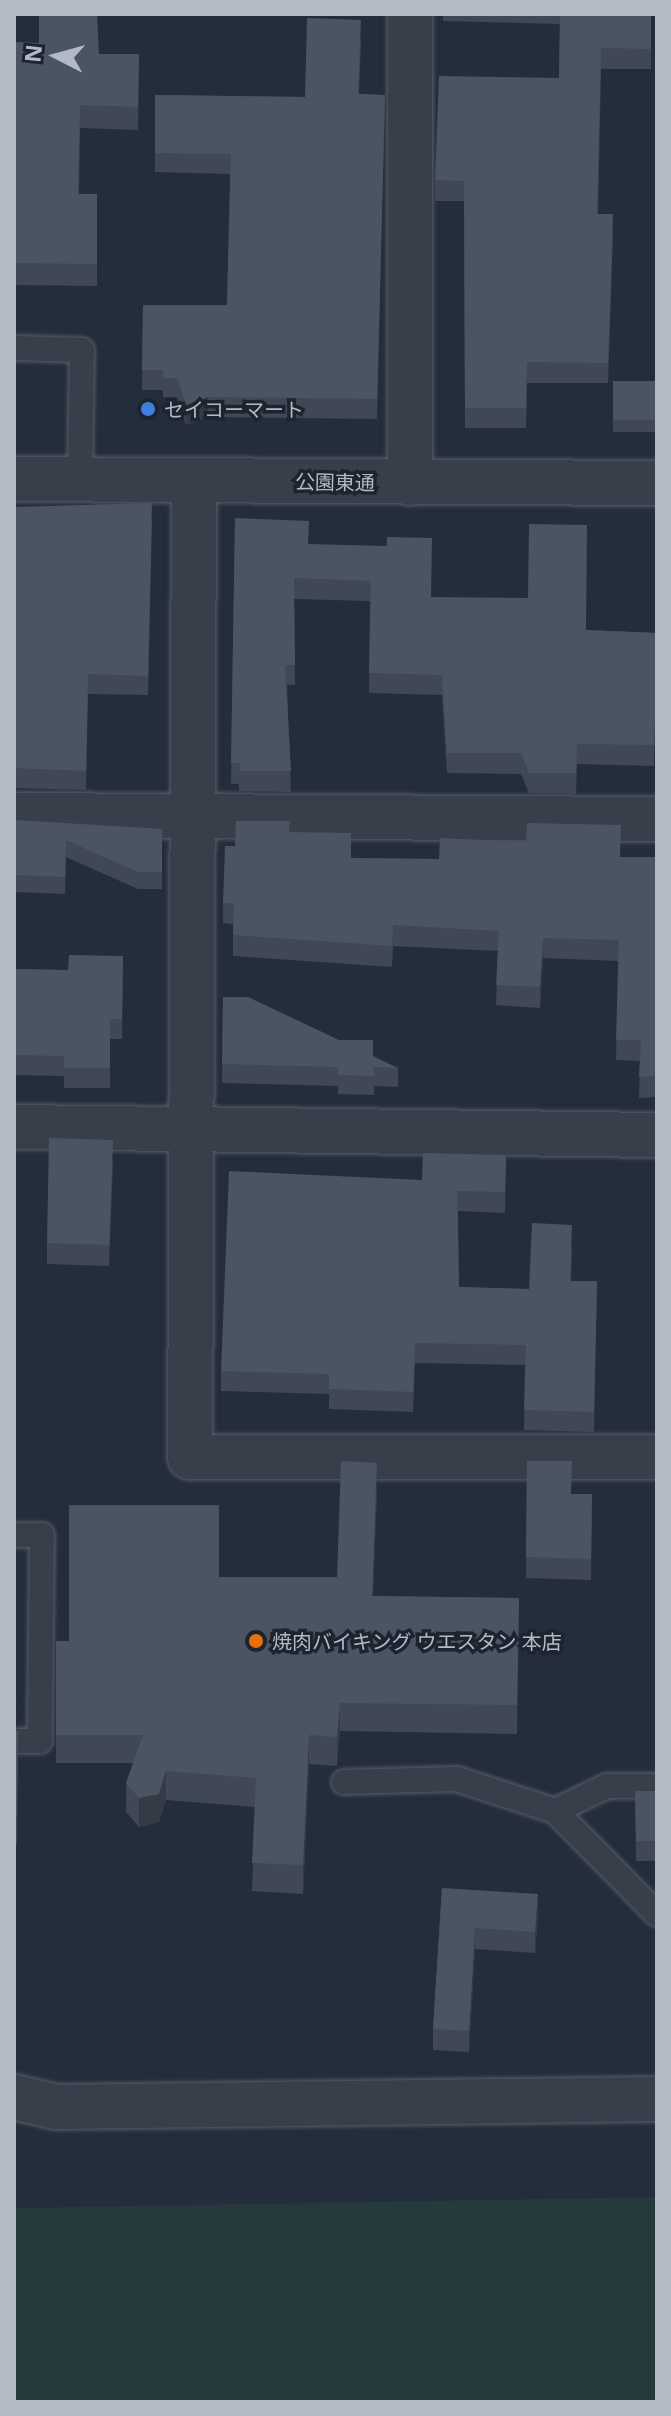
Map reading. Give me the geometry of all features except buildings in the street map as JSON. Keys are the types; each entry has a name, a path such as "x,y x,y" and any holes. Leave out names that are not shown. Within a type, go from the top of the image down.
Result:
{"street":[{"path":"410,14 410,483"},
{"name":"公園東通","path":"14,479 657,483"},
{"path":"194,481 190,816 190,1457 657,1457"},
{"path":"14,815 657,819"},
{"path":"14,1127 191,1132 657,1135"},
{"path":"14,2097 56,2107 657,2099"}],"lane":[{"path":"14,348 82,350 80,479"},
{"path":"14,1535 42,1535 40,1741 14,1741"},
{"path":"344,1782 457,1779 555,1811 657,1914"},
{"path":"555,1811 607,1786 657,1786"}],"shaded area":[{"path":"657,2197 657,2402 14,2402 14,2208"}],"place":[{"name":"セイコーマート","path":"148,409"},
{"name":"焼肉バイキング ウエスタン 本店","path":"256,1641"}]}
